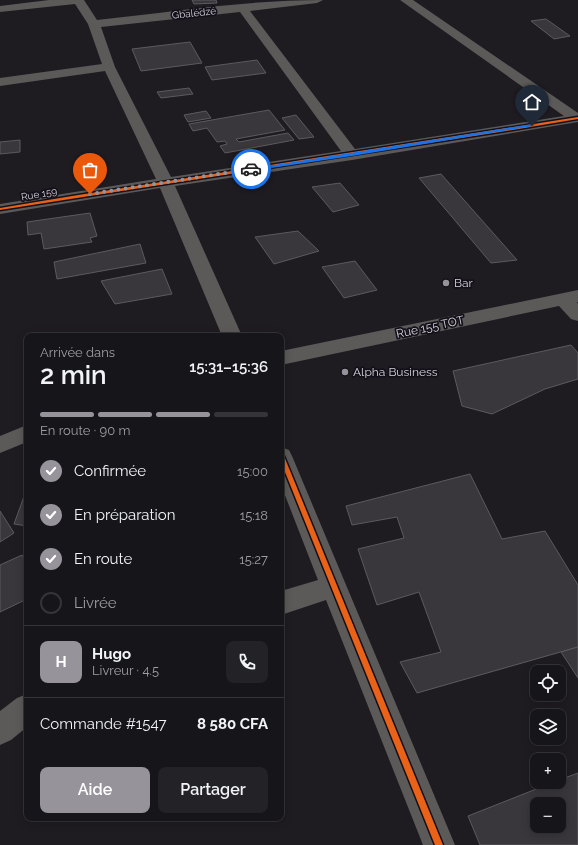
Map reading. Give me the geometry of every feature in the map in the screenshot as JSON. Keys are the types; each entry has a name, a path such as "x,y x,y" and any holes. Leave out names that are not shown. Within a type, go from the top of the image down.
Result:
{"street":[{"path":"0,9 78,0 94,24 109,67 165,181 231,333"},
{"name":"Gbalédzé","path":"94,24 317,0"},
{"path":"406,0 577,118"},
{"path":"242,7 352,155"},
{"path":"0,82 109,67"},
{"name":"Rue 159","path":"0,209 165,181 352,155 577,118"},
{"path":"571,298 578,315"},
{"name":"Rue 155 TOT","path":"284,357 571,298"},
{"path":"0,445 24,434"},
{"path":"284,463 439,845"},
{"path":"284,602 334,586"},
{"path":"0,730 24,710"}],"building":[{"path":"192,0 216,0 217,3 194,4"},
{"path":"546,19 570,36 554,39 531,21"},
{"path":"190,42 202,63 141,71 132,49"},
{"path":"257,60 266,73 212,80 205,67"},
{"path":"189,88 193,94 161,98 157,92"},
{"path":"269,110 285,130 236,139 239,142 288,133 294,140 225,153 220,146 227,144 225,141 217,142 207,128 193,131 189,124"},
{"path":"206,111 211,118 188,122 184,115"},
{"path":"296,115 314,137 299,139 282,118"},
{"path":"20,140 20,152 0,154 0,142"},
{"path":"441,174 517,260 491,263 419,178"},
{"path":"340,183 359,205 333,212 312,187"},
{"path":"90,213 97,236 90,238 92,242 44,249 41,233 28,235 27,222"},
{"path":"298,231 319,251 274,264 255,237"},
{"path":"140,244 146,263 57,279 54,262"},
{"path":"355,261 377,290 344,298 322,267"},
{"path":"162,269 172,294 115,304 101,281"},
{"path":"571,345 578,353 578,379 545,389 492,414 462,406 453,371"},
{"path":"470,474 502,539 545,531 578,585 578,647 417,693 400,662 441,652 419,592 377,605 358,549 404,538 397,517 352,525 346,506"},
{"path":"24,496 24,526 14,524"},
{"path":"0,511 14,533 0,542"},
{"path":"22,555 24,559 24,600 0,612 0,565"},
{"path":"578,647 578,678 561,652"},
{"path":"578,773 578,845 480,845 468,816 536,789 566,789 566,777"}],"cycle path":[{"path":"0,209 578,118"},
{"path":"284,463 439,845"}],"way so far":[{"path":"90,194 165,181 251,169"}],"place":[{"name":"Bar","path":"446,283"},
{"name":"Alpha Business","path":"345,372"}],"route":[{"path":"251,169 352,155 532,126"}]}
